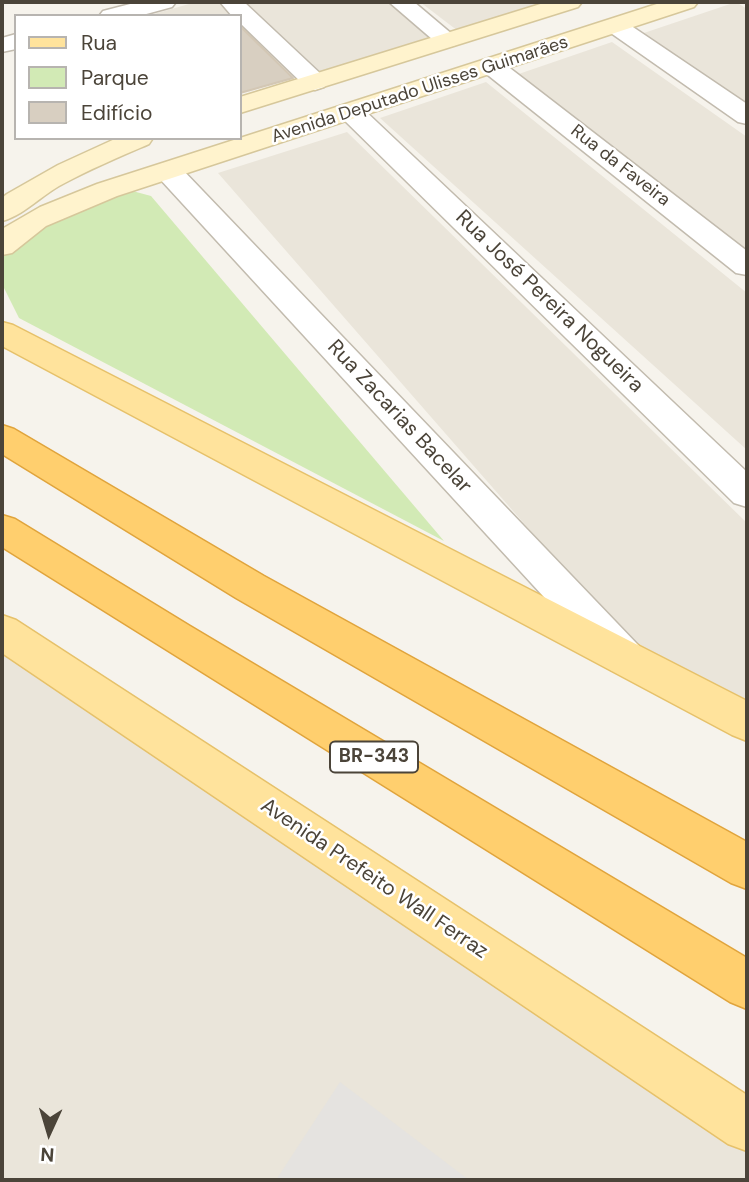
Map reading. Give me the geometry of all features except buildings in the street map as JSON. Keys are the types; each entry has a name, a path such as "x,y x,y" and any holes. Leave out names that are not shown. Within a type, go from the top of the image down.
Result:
{"highway":[{"path":"2,438 250,587 747,867"},
{"name":"BR-343","path":"2,529 747,985"}],"main road":[{"path":"2,333 747,722"},
{"name":"Avenida Prefeito Wall Ferraz","path":"2,632 747,1125"}],"street":[{"path":"231,2 315,82"},
{"path":"400,2 447,40"},
{"name":"Avenida Deputado Ulisses Guimarães","path":"242,104 570,2"},
{"name":"Avenida Deputado Ulisses Guimarães","path":"2,246 8,239 45,216 107,190 493,67 686,2"},
{"path":"118,14 159,3"},
{"path":"616,26 747,116"},
{"name":"Rua da Faveira","path":"493,67 747,266"},
{"name":"Rua José Pereira Nogueira","path":"352,112 747,493"},
{"path":"2,212 18,199 93,158 135,140"},
{"path":"93,158 91,174 94,181 107,190"},
{"name":"Rua Zacarias Bacelar","path":"169,172 629,662"}],"shaded area":[{"path":"196,2 222,2 235,14 154,14"},
{"path":"243,2 393,2 438,38 321,73"},
{"path":"420,2 554,2 458,31"},
{"path":"736,2 747,9 747,113 632,37"},
{"path":"612,42 747,137 747,258 507,78"},
{"path":"486,82 747,293 747,450 380,118"},
{"path":"347,132 747,523 747,711 658,677 218,173"},
{"path":"2,631 747,1125 747,1180 2,1180"},
{"path":"340,1082 469,1180 276,1180"}],"green space":[{"path":"125,189 151,196 444,541 19,318 2,284 4,255 34,231"}]}
